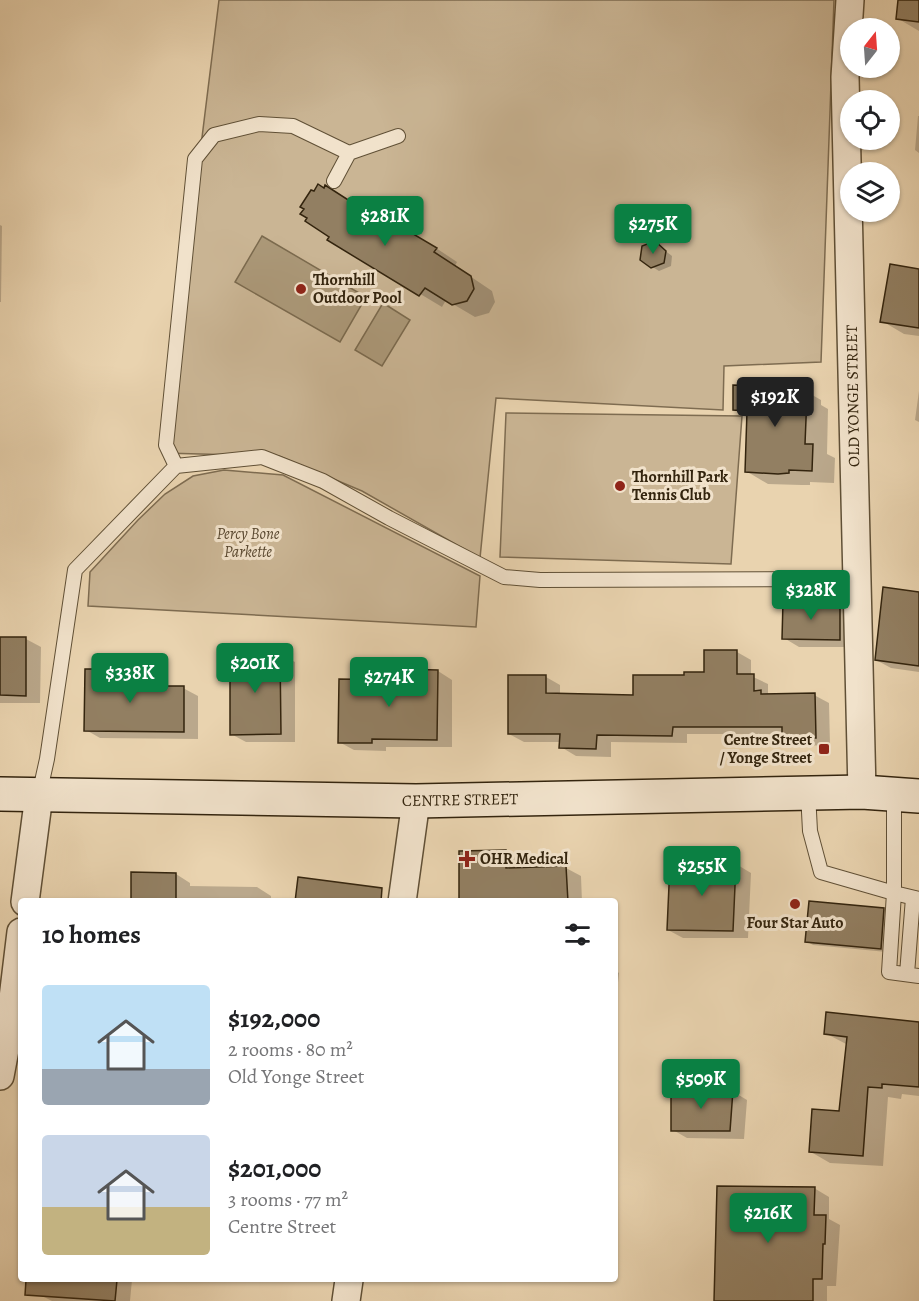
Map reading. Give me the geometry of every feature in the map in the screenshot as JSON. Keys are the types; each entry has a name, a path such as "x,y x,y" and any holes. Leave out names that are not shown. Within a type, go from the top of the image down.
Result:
{"main road":[{"name":"CENTRE STREET","path":"0,794 416,801 808,793 892,794"}],"street":[{"name":"OLD YONGE STREET","path":"850,0 845,77 857,579 892,794"},
{"path":"26,898 39,795"},
{"path":"403,898 416,801"},
{"path":"0,1076 10,1023 18,957"},
{"path":"346,1301 349,1282"}],"lane":[{"path":"176,466 166,445 195,159 214,135 259,124 293,126 349,153"},
{"path":"334,181 349,153 398,136"},
{"path":"39,795 47,759 75,570 176,466 262,457 323,481 504,577 540,580 857,579"},
{"path":"808,793 810,831 821,872 894,893 916,898 913,975 889,972 894,893 892,794"}],"green space":[{"path":"219,0 834,0 821,362 724,366 723,410 496,398 480,558 362,491 279,456 163,453"},
{"name":"Thornhill Park Tennis Club","path":"506,413 742,416 731,564 500,557"},
{"name":"Percy Bone Parkette","path":"224,470 283,475 480,576 476,627 88,606 90,572 138,520 165,494 193,476"}],"shaded area":[{"name":"Thornhill Outdoor Pool","path":"262,236 366,297 340,342 235,282"},
{"path":"383,303 410,320 382,366 355,350"}],"building":[{"path":"898,0 919,0 919,22 896,18"},
{"path":"318,184 324,188 325,185 359,207 361,204 409,234 410,232 437,248 434,252 471,276 474,289 467,301 452,305 425,288 419,296 327,240 329,237 305,221 307,218 300,214 304,209 300,207 311,190 314,191"},
{"path":"655,241 666,251 664,263 651,268 640,260 642,246"},
{"path":"890,264 919,269 919,328 880,322"},
{"path":"762,382 800,386 800,394 807,395 805,444 813,444 812,471 789,470 789,473 778,474 745,472 747,411 733,410 733,385 762,386"},
{"path":"883,587 919,592 919,666 875,660"},
{"path":"783,601 840,602 840,640 782,639"},
{"path":"0,637 26,637 26,696 0,695"},
{"path":"704,650 737,650 737,674 754,674 754,691 761,690 761,694 815,693 816,738 782,738 782,727 673,727 672,736 597,735 596,749 559,748 560,734 508,734 508,675 546,675 546,693 633,695 633,675 684,675 684,672 704,672"},
{"path":"280,652 281,734 230,735 230,653"},
{"path":"85,669 130,669 130,686 184,686 184,732 84,731"},
{"path":"401,669 438,670 437,740 372,739 372,743 338,743 339,679 401,680"},
{"path":"506,850 506,868 566,866 568,898 459,898 459,851"},
{"path":"670,863 736,863 733,931 667,930"},
{"path":"131,872 176,873 176,898 131,898"},
{"path":"298,877 382,888 381,898 295,898"},
{"path":"809,901 884,908 881,949 805,942"},
{"path":"826,1012 919,1022 919,1087 882,1084 882,1088 868,1087 863,1156 809,1152 812,1109 839,1111 847,1037 824,1034"},
{"path":"671,1089 733,1090 730,1131 671,1131"},
{"path":"717,1186 815,1187 814,1215 826,1215 822,1279 813,1279 813,1301 714,1301"},
{"path":"26,1282 117,1282 115,1301 25,1295"}],"place":[{"name":"Thornhill Outdoor Pool","path":"301,289"},
{"name":"Thornhill Park Tennis Club","path":"620,486"},
{"name":"Centre Street / Yonge Street","path":"824,749"},
{"name":"OHR Medical","path":"467,859"},
{"name":"Four Star Auto","path":"795,904"}]}
